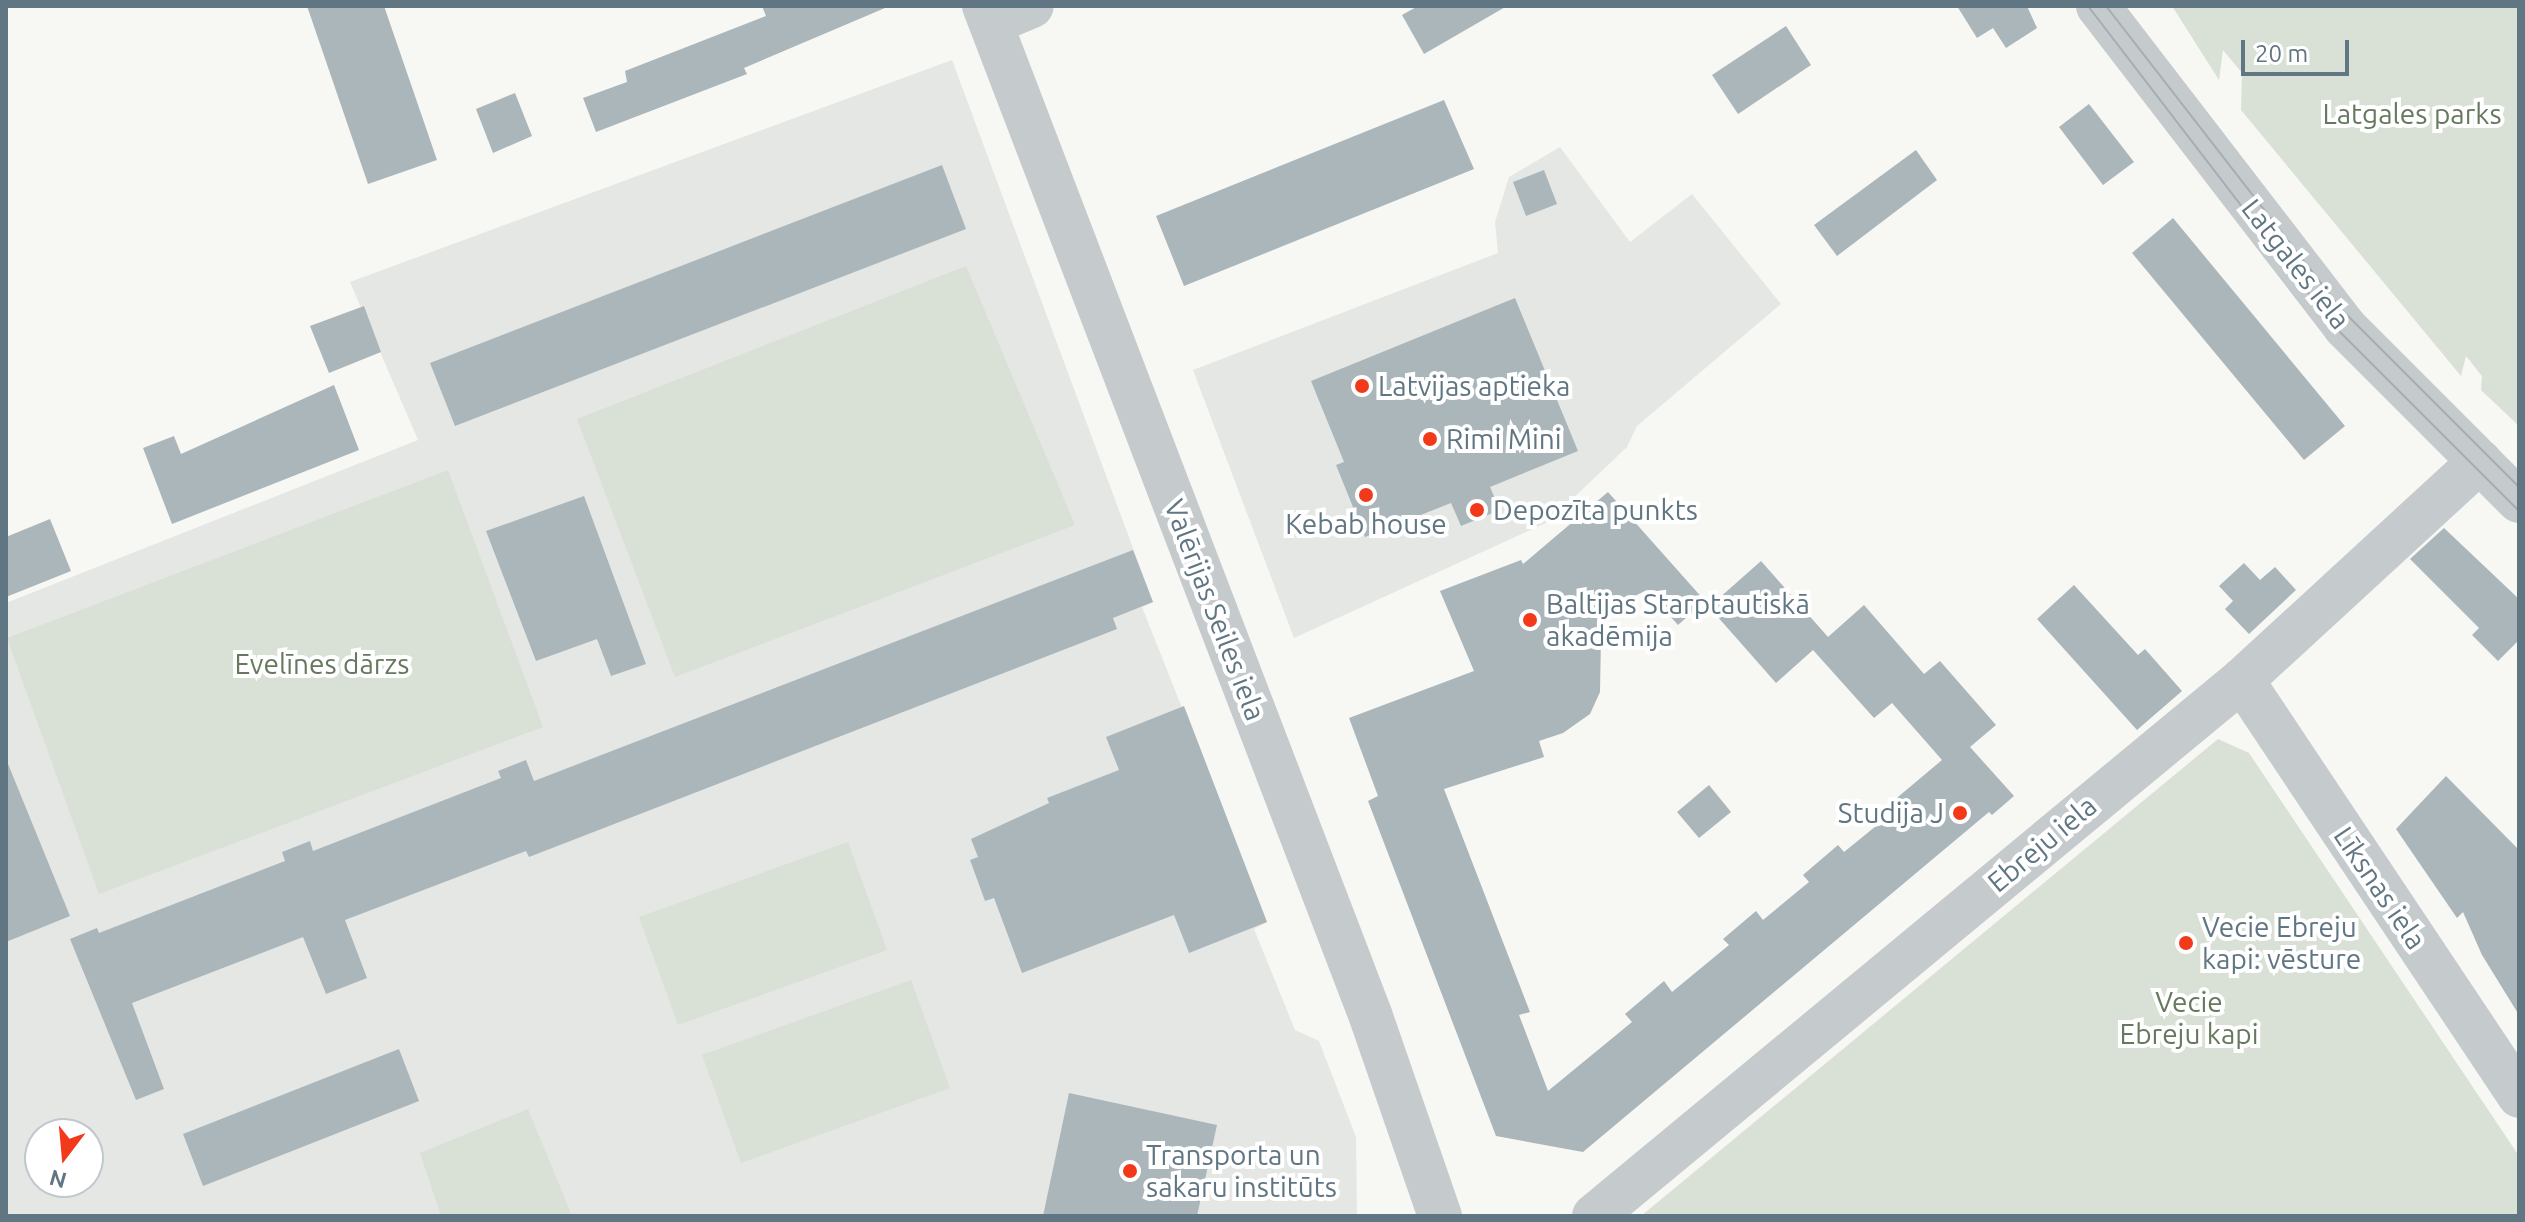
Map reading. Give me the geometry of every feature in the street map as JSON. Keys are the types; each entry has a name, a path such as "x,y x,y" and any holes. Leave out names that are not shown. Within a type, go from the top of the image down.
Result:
{"street":[{"path":"988,15 1032,6"},
{"name":"Latgales iela","path":"2098,6 2345,327 2519,501"},
{"name":"Valērijas Seiles iela","path":"988,15 1370,1014 1440,1216"},
{"name":"Ebreju iela","path":"1594,1216 2242,680 2480,461"},
{"name":"Līksnas iela","path":"2242,680 2519,1096"}],"shaded area":[{"path":"952,60 1153,602 1142,607 1267,922 1254,929 1295,1030 1319,1041 1356,1137 1357,1216 6,1216 6,603 418,440 350,282"},
{"path":"1560,147 1630,242 1692,194 1781,304 1637,426 1627,447 1548,522 1294,638 1193,370 1498,253 1495,222 1509,177"}],"green space":[{"name":"Latgales parks","path":"2172,6 2519,6 2519,426 2481,390 2482,376 2466,356 2461,376 2241,110 2242,73 2223,50 2219,80"},
{"path":"966,266 1075,525 675,677 577,419"},
{"name":"Evelīnes dārzs","path":"448,470 543,727 99,894 7,638"},
{"name":"Vecie Ebreju kapi","path":"2218,739 2249,753 2519,1156 2519,1216 1641,1216"},
{"path":"848,842 887,950 678,1025 639,917"},
{"path":"911,980 950,1088 741,1163 702,1055"},
{"path":"528,1109 572,1216 441,1216 420,1153"}],"building":[{"path":"307,6 384,6 437,160 368,184"},
{"path":"762,6 885,8 744,68 747,74 596,132 583,98 627,82 625,71 766,16"},
{"path":"1418,6 1507,6 1424,54 1402,15"},
{"path":"1957,6 2027,6 2037,28 2006,48 1993,28 1977,38"},
{"path":"1786,26 1811,65 1738,114 1712,75"},
{"path":"515,93 532,136 493,153 476,109"},
{"path":"1444,100 1474,169 1184,286 1156,216"},
{"path":"2089,104 2134,162 2103,185 2059,127"},
{"path":"1916,150 1937,180 1837,256 1814,225"},
{"path":"942,165 966,229 455,426 430,363"},
{"path":"1544,170 1557,204 1526,216 1513,182"},
{"path":"2173,218 2345,426 2304,460 2132,253"},
{"path":"1515,298 1578,451 1490,487 1500,510 1461,526 1451,503 1365,537 1336,465 1344,462 1311,381"},
{"path":"364,306 381,352 329,373 310,326"},
{"path":"334,385 359,450 172,524 143,448 174,436 181,454"},
{"path":"1608,492 1705,601 1678,625 1647,590 1604,611 1611,629 1601,636 1600,692 1590,714 1563,733 1539,741 1544,757 1444,789 1530,1012 1519,1015 1548,1091 1632,1022 1625,1014 1664,981 1672,992 1729,945 1723,939 1756,911 1763,920 1809,882 1803,875 1838,845 1844,852 1897,809 1892,802 1942,760 1892,703 1874,718 1813,650 1776,683 1709,607 1761,561 1828,637 1864,605 1924,674 1940,661 1996,725 1970,747 2014,796 1992,815 1989,812 1583,1152 1496,1136 1368,801 1378,796 1349,718 1474,671 1440,591 1521,560 1523,564"},
{"path":"584,496 646,664 611,676 597,639 536,661 486,531"},
{"path":"50,519 71,571 6,597 6,537"},
{"path":"2444,528 2519,599 2519,640 2498,661 2472,635 2479,628 2410,559"},
{"path":"1133,550 1153,602 1113,618 1117,629 529,857 526,851 345,920 367,978 326,994 303,937 132,1003 164,1089 136,1100 70,939 97,928 99,933 285,861 282,852 310,841 313,851 501,778 498,771 526,760 534,781"},
{"path":"2244,563 2260,580 2275,567 2296,590 2249,634 2225,609 2233,601 2219,586"},
{"path":"2074,585 2138,655 2145,649 2182,691 2137,730 2037,619"},
{"path":"1184,706 1267,922 1189,953 1174,915 1022,973 994,898 985,901 970,860 978,857 971,839 1049,803 1047,798 1119,770 1106,737"},
{"path":"6,759 70,916 6,942"},
{"path":"2446,776 2519,850 2519,1015 2482,955 2463,912 2457,918 2396,829"},
{"path":"1709,785 1731,812 1699,838 1677,812"},
{"path":"399,1049 419,1101 203,1186 183,1134"},
{"name":"Transporta un sakaru institūts","path":"1069,1093 1217,1125 1197,1216 1043,1216"}],"tram line":[{"path":"2088,6 2331,323 2519,511"},
{"path":"2106,6 2341,309 2519,487"}],"place":[{"name":"Latvijas aptieka","path":"1362,386"},
{"name":"Rimi Mini","path":"1430,439"},
{"name":"Kebab house","path":"1366,495"},
{"name":"Depozīta punkts","path":"1477,510"},
{"name":"Baltijas Starptautiskā akadēmija","path":"1530,620"},
{"name":"Studija J","path":"1960,813"},
{"name":"Vecie Ebreju kapi: vēsture","path":"2186,943"},
{"name":"Transporta un sakaru institūts","path":"1130,1171"}]}
